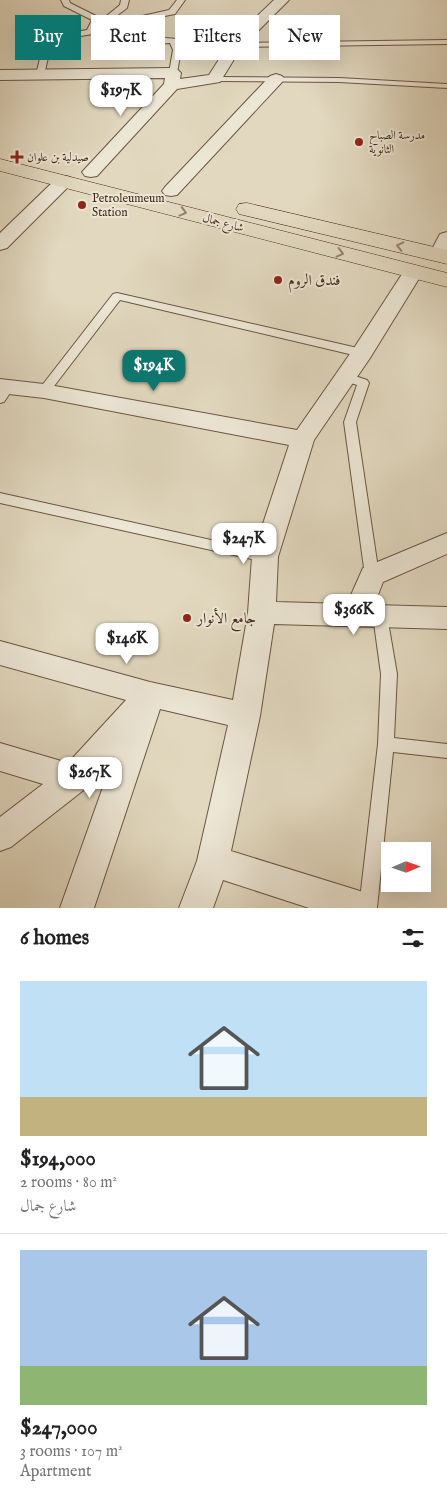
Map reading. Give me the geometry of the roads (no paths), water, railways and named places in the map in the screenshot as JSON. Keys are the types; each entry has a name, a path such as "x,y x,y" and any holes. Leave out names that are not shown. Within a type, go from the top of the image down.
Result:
{"main road":[{"name":"شارع جمال","path":"0,149 76,174 413,272 447,280"},
{"name":"شارع جمال","path":"0,165 76,174 171,191 444,250"}],"street":[{"path":"259,22 282,0"},
{"path":"0,75 214,79 226,60"},
{"path":"0,244 76,174 173,79"},
{"path":"171,191 276,79"},
{"path":"196,908 213,861 245,716 262,613 265,557 303,439 362,353 413,272"},
{"path":"2,391 44,391 303,439"},
{"path":"368,616 372,575 447,543"},
{"path":"262,613 447,618"},
{"path":"0,653 150,694 245,716"},
{"path":"0,836 74,779 150,694"},
{"path":"77,908 150,694"},
{"path":"0,757 74,779"},
{"path":"213,861 360,908"}],"lane":[{"path":"65,0 67,4 91,16"},
{"path":"112,15 124,6 125,0"},
{"path":"158,15 172,12 181,0"},
{"path":"40,75 45,52 54,48 66,36 90,32 91,30"},
{"path":"165,41 173,41 177,50 173,79"},
{"path":"259,45 447,42"},
{"path":"214,79 339,80 447,86"},
{"path":"44,391 117,296 362,353"},
{"path":"346,377 363,383 350,422 372,575"},
{"path":"0,498 265,557"},
{"path":"368,616 389,674 386,744 368,908"},
{"path":"386,744 447,751"}],"place":[{"name":"مدرسة الصباح الثانوية","path":"359,142"},
{"name":"صيدلية بن علوان","path":"17,157"},
{"name":"Petroleumeum Station","path":"82,205"},
{"name":"فندق الروم","path":"278,280"},
{"name":"جامع الأنوار","path":"187,618"}]}
